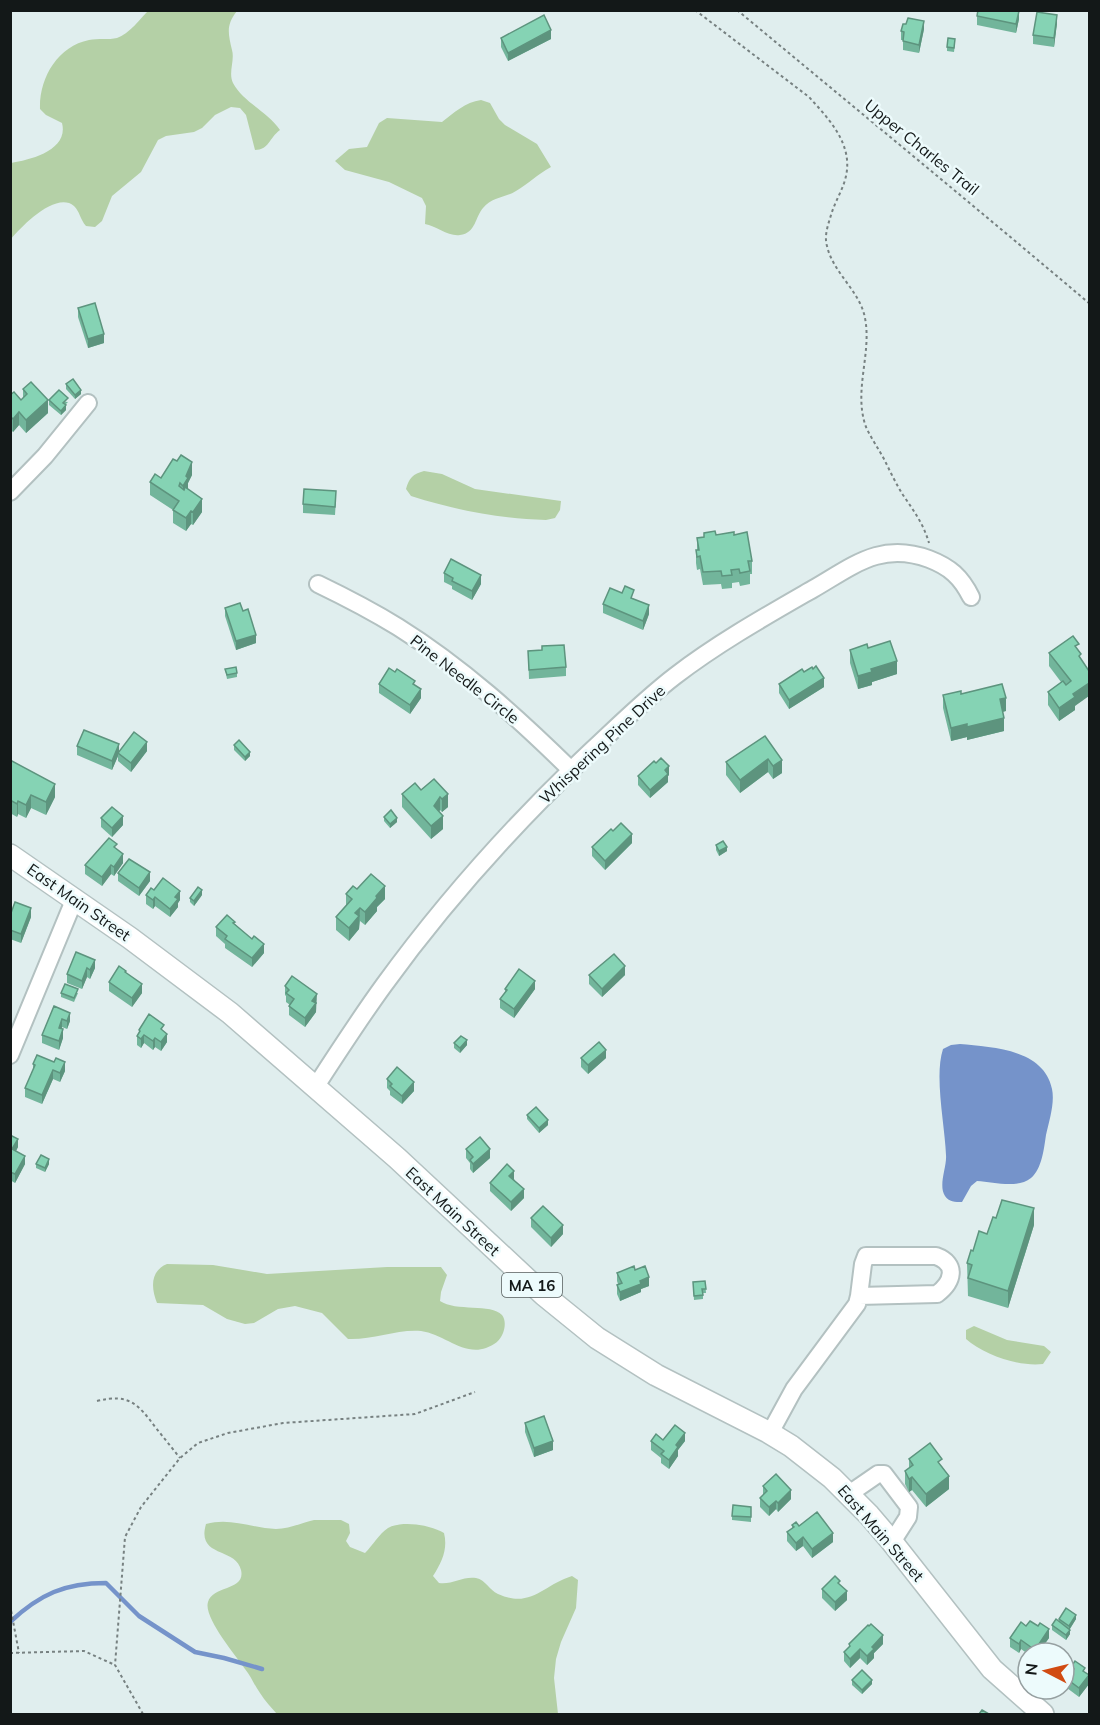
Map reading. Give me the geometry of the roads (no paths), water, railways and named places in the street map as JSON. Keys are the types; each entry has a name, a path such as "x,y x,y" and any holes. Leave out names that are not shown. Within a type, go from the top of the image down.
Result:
{"main road":[{"name":"East Main Street","path":"10,855 75,898 197,987 316,1086 423,1181 544,1295 593,1335 657,1375 770,1433 812,1462 849,1494 892,1542 992,1669 1043,1714"}],"street":[{"path":"10,492 45,456 88,403"},
{"name":"Whispering Pine Drive","path":"316,1086 373,1001 429,928 512,831 572,770 674,677 705,654 796,599 862,561 876,556 891,552 906,552 952,569 963,581 971,597"},
{"name":"Pine Needle Circle","path":"318,584 399,628 442,657 527,726 572,770"},
{"path":"10,1055 75,898"},
{"path":"770,1433 794,1389 857,1304 866,1256 936,1256 944,1258 950,1267 951,1277 946,1288 937,1294 859,1296"},
{"path":"849,1494 878,1474 884,1474 909,1507 908,1517 892,1542"}],"water":[{"path":"960,1044 1001,1049 1028,1058 1047,1076 1053,1100 1043,1152 1035,1174 1019,1183 977,1181 971,1186 962,1202 955,1202 947,1198 942,1187 946,1155 940,1073 943,1049"}],"waterway":[{"path":"10,1622 32,1604 54,1592 78,1585 106,1583 139,1616 195,1652 262,1669"}]}
